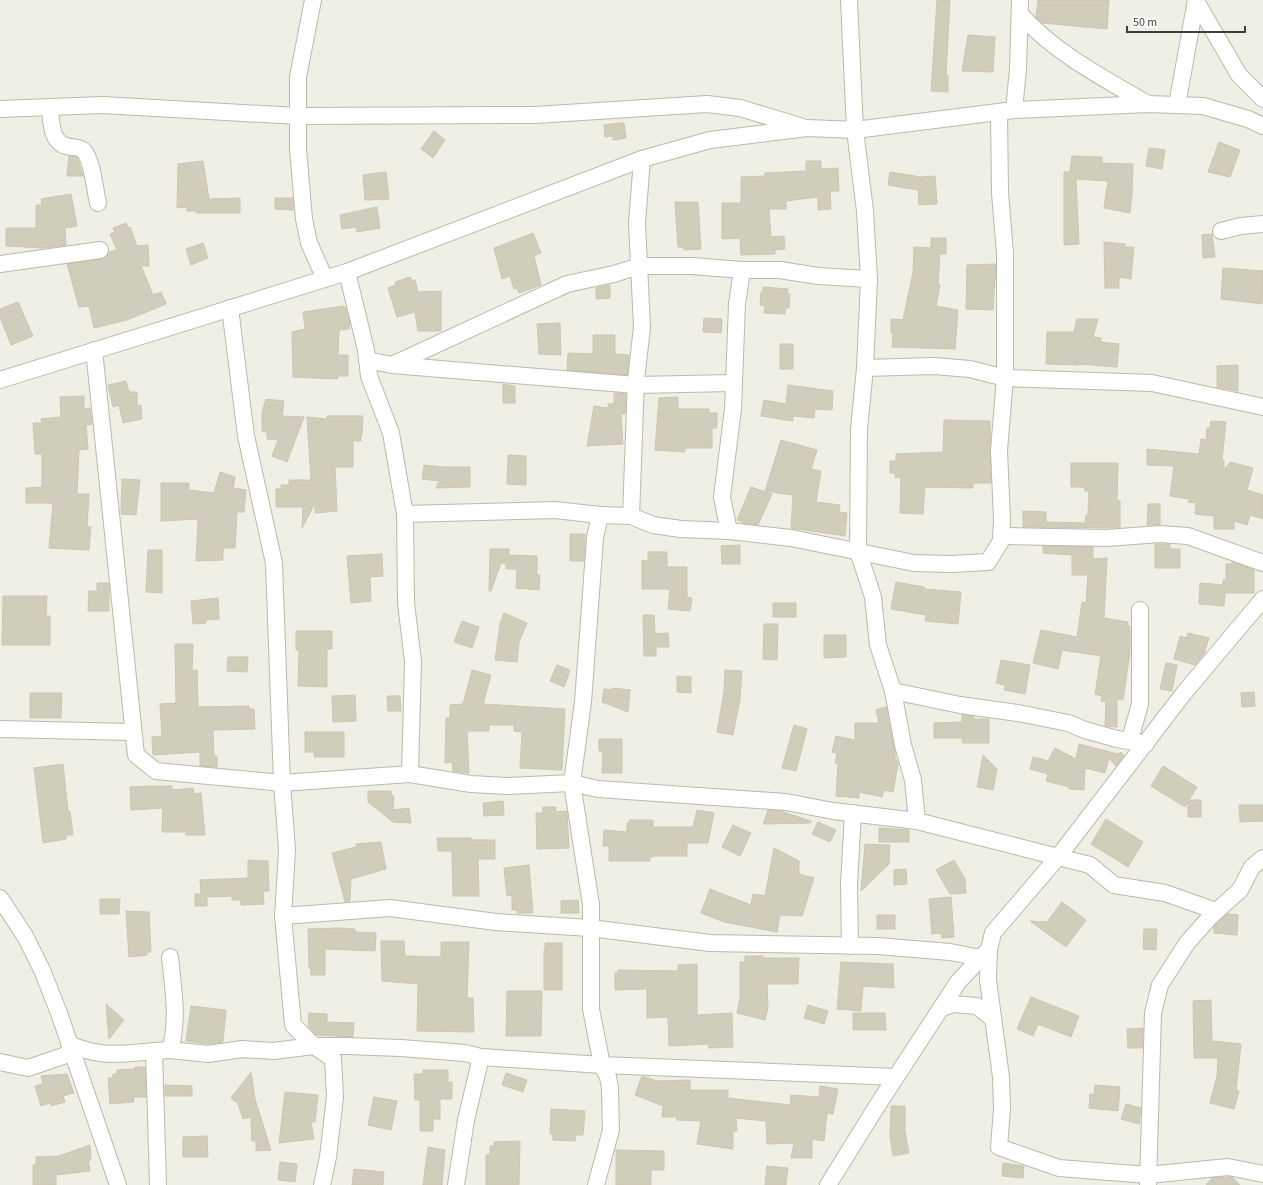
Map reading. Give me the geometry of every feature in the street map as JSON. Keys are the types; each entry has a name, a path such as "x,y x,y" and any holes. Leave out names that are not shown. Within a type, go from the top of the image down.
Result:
{"street":[{"path":"313,0 309,13 298,77 298,149 304,219 309,243 325,279"},
{"path":"849,0 855,130 865,211 869,279 865,368 859,429 858,551 873,597 878,646 893,691 902,741 912,780 917,821"},
{"path":"1196,0 1240,75 1263,99"},
{"path":"1177,105 1196,0"},
{"path":"1020,7 1033,28 1050,43 1096,74 1148,104"},
{"path":"405,514 555,510 600,515 631,516 660,526 695,530 729,531 791,538 914,563 951,564 988,562 1001,541 1000,443 1004,378 1005,253 1000,193 1006,111 1020,7"},
{"path":"0,109 102,105 298,116 535,115 707,104 740,108 807,128"},
{"path":"0,380 347,272 642,159 710,140 807,128 855,130 1006,111 1148,104 1203,106 1248,119 1263,126"},
{"path":"50,108 52,131 57,139 65,146 76,147 83,151 88,159 98,203"},
{"path":"1248,119 1263,110"},
{"path":"631,516 636,385 642,327 637,223 642,159"},
{"path":"1221,231 1240,226 1263,224"},
{"path":"0,264 100,250"},
{"path":"392,365 567,284 614,274 639,266 692,266 742,270 780,270 818,276 869,279"},
{"path":"729,531 722,497 733,409 737,304 742,270"},
{"path":"347,272 367,360 369,376 391,434 405,514 406,603 413,661 410,774"},
{"path":"230,308 246,436 274,563 282,783 287,850 283,916 293,1025 314,1046 333,1059 334,1089 328,1157 322,1185"},
{"path":"94,350 136,755 156,771 282,783 410,774 471,784 507,786 572,783 598,789 786,802 833,811 917,821 1058,856 1090,865 1114,884 1166,893 1216,911"},
{"path":"367,360 392,365 636,385 733,383"},
{"path":"865,368 934,366 970,369 1004,378 1152,383 1263,407"},
{"path":"596,1185 611,1130 610,1088 608,1076 602,1065 591,1010 590,897 572,783 583,702 595,538 600,515"},
{"path":"1001,536 1106,538 1160,534 1188,536 1263,563"},
{"path":"1263,599 1184,693 1138,742 1058,856 992,933 985,954 1001,1078 1002,1108 999,1147 1059,1168 1148,1180 1228,1167 1263,1174"},
{"path":"1138,742 1140,704 1140,610"},
{"path":"893,691 960,705 1018,713 1068,723 1085,730 1138,742"},
{"path":"0,729 133,732"},
{"path":"850,946 848,884 853,813"},
{"path":"1148,1180 1153,1013 1160,985 1187,943 1216,911 1240,890 1252,867 1263,858"},
{"path":"0,898 25,936 42,970 71,1048 118,1185"},
{"path":"283,916 390,908 496,922 590,928 710,943 850,946 985,954"},
{"path":"831,1184 896,1077 958,982 985,954"},
{"path":"170,957 176,1012 174,1036 170,1050"},
{"path":"942,1008 953,1004 977,1006 993,1019"},
{"path":"0,1062 28,1068 71,1048 106,1055 170,1050 208,1054 232,1049 280,1051 314,1046 401,1048 465,1053 481,1056 602,1065 896,1077"},
{"path":"154,1051 158,1185"},
{"path":"456,1185 466,1120 481,1056"}],"building":[{"path":"937,0 950,0 946,75 948,75 948,92 931,91"},
{"path":"1038,0 1109,0 1107,29 1042,23 1036,17"},
{"path":"968,35 995,37 993,72 962,71"},
{"path":"624,123 626,138 613,140 613,136 605,137 604,125"},
{"path":"434,131 445,140 433,158 421,149"},
{"path":"1219,142 1240,150 1230,177 1208,172"},
{"path":"1149,148 1165,150 1162,169 1146,166"},
{"path":"69,156 77,157 83,176 67,176"},
{"path":"1072,156 1102,157 1102,163 1133,164 1132,194 1130,213 1104,208 1108,181 1076,179 1079,244 1064,245 1064,172 1070,172"},
{"path":"203,161 209,199 240,198 240,213 196,213 196,211 187,211 187,207 177,208 178,164"},
{"path":"806,161 821,161 821,169 838,168 839,191 830,191 831,209 818,210 818,197 786,201 786,209 769,209 771,237 784,236 785,249 775,250 775,254 741,255 740,238 722,239 722,203 741,203 741,177 765,176 765,173 806,171"},
{"path":"386,172 389,199 365,200 363,175"},
{"path":"890,172 921,177 935,176 937,204 919,205 918,190 888,185"},
{"path":"71,194 77,226 65,228 66,245 44,248 6,246 6,228 36,228 36,205 42,205 41,199"},
{"path":"275,198 293,198 293,210 275,209"},
{"path":"675,202 698,202 701,249 684,250 683,247 678,247"},
{"path":"377,207 380,228 357,232 356,227 342,229 340,215"},
{"path":"126,223 128,228 130,227 137,246 148,245 149,266 141,266 153,295 161,292 166,304 127,320 94,328 89,306 79,307 67,264 101,259 106,257 109,252 117,250 110,234 115,232 113,228"},
{"path":"533,233 541,253 534,256 541,285 519,293 517,288 514,289 510,276 502,279 494,248"},
{"path":"1212,234 1215,257 1203,258 1202,235"},
{"path":"931,238 946,238 946,254 940,254 938,285 940,285 936,306 958,310 955,349 892,347 893,333 891,333 891,319 903,320 913,272 914,247 931,248"},
{"path":"1104,242 1125,244 1125,247 1134,247 1131,279 1119,277 1119,288 1105,288"},
{"path":"203,243 208,258 191,265 186,249"},
{"path":"996,264 993,310 966,309 967,265"},
{"path":"1223,268 1263,271 1262,304 1221,299"},
{"path":"410,277 412,281 415,280 418,292 441,291 441,331 418,331 415,312 397,317 388,288 396,285 395,282"},
{"path":"610,285 610,298 596,299 596,288"},
{"path":"763,287 788,289 787,294 790,294 789,308 785,308 785,314 764,313 765,306 760,305"},
{"path":"18,302 33,336 11,345 0,317 0,309"},
{"path":"344,306 344,308 346,308 350,324 349,329 339,330 338,355 348,355 348,376 338,376 337,379 293,377 292,332 305,329 303,312"},
{"path":"704,318 722,319 721,333 703,332"},
{"path":"1077,319 1098,319 1093,337 1101,338 1101,342 1119,344 1117,367 1078,364 1046,364 1047,332 1074,332"},
{"path":"560,323 561,355 539,354 537,324"},
{"path":"593,335 615,335 615,354 629,355 627,375 567,370 568,353 593,354"},
{"path":"780,344 793,344 793,369 780,369"},
{"path":"1238,365 1238,391 1217,387 1217,366"},
{"path":"126,381 129,392 137,392 137,406 141,405 142,419 123,423 119,405 113,407 108,385"},
{"path":"503,384 515,386 515,403 503,403"},
{"path":"788,385 833,391 832,410 815,409 814,418 793,416 793,421 761,416 764,400 786,404"},
{"path":"614,393 626,394 625,414 621,414 623,444 587,446 594,406 608,408 608,404 614,404"},
{"path":"84,396 84,409 90,408 92,424 86,425 88,449 79,450 77,494 89,494 87,527 91,527 89,550 49,548 53,503 26,503 26,488 42,487 42,454 35,454 33,423 42,423 41,419 61,417 60,397"},
{"path":"678,397 678,409 709,409 709,413 717,413 717,428 712,428 712,448 685,448 685,452 655,450 659,398"},
{"path":"266,399 284,401 282,416 304,417 287,462 272,456 278,440 267,439 267,432 262,431 262,412"},
{"path":"327,416 363,416 361,441 353,441 353,467 335,467 337,511 315,513 315,503 302,528 303,507 276,507 276,489 281,489 281,485 289,485 289,480 311,480 307,417 327,419"},
{"path":"944,420 990,421 991,483 973,483 973,488 925,487 923,514 900,513 901,477 895,478 895,473 890,473 890,461 896,461 896,454 943,452"},
{"path":"1211,421 1226,422 1222,460 1224,461 1224,470 1230,462 1253,468 1247,490 1263,495 1263,519 1250,515 1247,525 1234,521 1234,529 1214,529 1214,516 1195,514 1196,503 1188,502 1189,499 1170,496 1174,466 1147,465 1147,449 1199,454 1201,439 1206,440 1207,428 1210,428"},
{"path":"781,440 817,450 811,469 821,471 816,502 840,505 839,512 847,513 845,536 791,528 793,495 765,491"},
{"path":"508,455 526,456 526,485 507,484"},
{"path":"1071,463 1118,463 1117,501 1120,501 1120,528 1023,527 1023,511 1046,512 1046,522 1085,523 1086,515 1088,516 1089,491 1085,491 1085,487 1071,487"},
{"path":"424,465 470,467 470,487 436,488 439,481 422,479"},
{"path":"220,472 235,477 233,488 246,490 244,512 237,512 235,548 223,548 223,560 196,561 198,519 161,521 161,483 189,483 189,490 214,493"},
{"path":"122,479 140,480 136,515 121,514"},
{"path":"751,487 772,494 758,525 744,523 737,520"},
{"path":"1148,504 1160,504 1160,525 1147,525"},
{"path":"570,534 585,534 584,561 570,561"},
{"path":"1155,544 1170,544 1170,549 1180,549 1180,568 1155,568"},
{"path":"740,545 740,564 722,564 721,546"},
{"path":"1043,546 1093,547 1093,559 1107,558 1104,618 1128,622 1128,626 1130,626 1130,652 1123,700 1117,699 1117,727 1105,726 1106,702 1101,701 1102,696 1095,694 1101,656 1062,650 1058,669 1033,663 1041,630 1077,637 1082,602 1086,603 1088,575 1072,575 1072,555 1043,553"},
{"path":"490,549 509,549 509,555 537,556 537,575 540,575 539,590 516,588 517,569 506,569 506,564 501,563 491,591 489,591"},
{"path":"148,550 162,550 162,593 146,592"},
{"path":"648,552 667,552 667,567 687,567 687,597 692,598 690,611 668,609 670,589 642,589 642,560 648,561"},
{"path":"382,554 383,576 370,577 371,601 351,603 347,556"},
{"path":"1232,562 1254,570 1254,593 1225,593 1224,606 1199,604 1200,583 1223,585 1223,580 1226,580 1226,564 1232,564"},
{"path":"896,582 924,587 924,589 961,592 958,624 925,621 926,615 891,609"},
{"path":"97,583 109,583 109,611 88,611 89,591 97,591"},
{"path":"3,596 47,596 46,616 50,616 50,645 2,645"},
{"path":"218,598 219,619 206,620 206,623 193,624 191,601"},
{"path":"773,603 796,603 796,617 773,617"},
{"path":"504,613 527,623 519,642 517,662 495,660 500,624"},
{"path":"643,615 654,615 655,634 668,633 669,647 656,647 656,656 644,656"},
{"path":"462,621 479,627 472,648 454,642"},
{"path":"764,624 778,624 777,660 763,659"},
{"path":"296,631 332,631 332,649 327,649 327,687 298,686 299,650 296,650"},
{"path":"1188,633 1209,638 1204,654 1195,665 1174,659 1180,636 1186,638"},
{"path":"824,635 846,635 846,657 824,658"},
{"path":"175,644 193,644 192,671 197,670 198,707 249,706 249,709 254,709 255,729 213,730 214,756 217,756 217,767 200,766 200,752 153,755 152,737 162,736 160,704 176,703"},
{"path":"228,657 248,657 247,672 227,671"},
{"path":"1001,660 1030,665 1025,694 1004,690 1005,685 996,683"},
{"path":"1166,663 1177,665 1172,691 1160,689"},
{"path":"557,665 570,670 564,687 550,681"},
{"path":"472,670 491,675 483,704 565,709 562,770 520,768 522,732 514,731 514,725 489,725 489,731 467,731 469,773 453,771 452,762 445,763 446,718 450,718 450,705 463,704"},
{"path":"725,670 742,671 740,699 733,735 717,732 724,692"},
{"path":"677,676 691,677 691,693 677,692"},
{"path":"612,688 630,690 628,712 602,702 604,689 612,690"},
{"path":"1254,692 1255,706 1242,707 1241,693"},
{"path":"30,693 62,693 61,718 30,718"},
{"path":"355,695 356,721 333,722 332,696"},
{"path":"387,696 400,696 401,711 388,711"},
{"path":"886,707 895,759 897,760 898,764 893,792 884,790 882,797 859,792 859,798 836,796 838,763 835,763 837,753 832,752 836,736 855,740 855,723 879,723 876,710"},
{"path":"962,715 974,716 974,719 989,719 989,743 962,743 962,738 934,738 934,723 962,722"},
{"path":"794,725 807,729 796,771 782,768"},
{"path":"305,732 344,732 344,757 314,757 314,752 305,752"},
{"path":"599,739 622,739 622,773 602,773 603,751 599,751"},
{"path":"1079,744 1118,754 1121,752 1124,755 1116,766 1109,758 1105,773 1085,768 1084,790 1069,789 1069,787 1046,781 1048,774 1030,769 1033,757 1048,761 1055,748 1076,759"},
{"path":"983,755 997,769 993,790 977,787"},
{"path":"63,764 68,811 70,811 73,835 66,835 66,839 43,843 34,768"},
{"path":"1163,766 1197,787 1189,800 1201,800 1201,817 1188,817 1188,802 1185,807 1151,786"},
{"path":"172,786 172,790 193,788 194,794 201,793 205,835 186,835 186,832 162,832 163,808 131,810 130,787"},
{"path":"368,791 391,791 391,795 394,796 393,810 409,808 411,823 393,822 368,802"},
{"path":"503,801 504,815 484,816 483,803"},
{"path":"1239,805 1263,805 1263,821 1240,822"},
{"path":"543,807 556,807 556,812 567,811 569,848 537,849 536,813 543,813"},
{"path":"697,810 714,813 708,843 687,843 687,856 654,856 650,858 650,861 609,861 609,846 603,846 604,830 627,832 627,823 629,823 629,820 653,820 653,827 693,827"},
{"path":"768,810 780,811 811,821 811,823 763,824"},
{"path":"1106,819 1143,842 1128,867 1091,844"},
{"path":"818,822 836,830 830,842 812,834"},
{"path":"733,825 751,833 740,856 722,847"},
{"path":"879,828 909,830 909,842 879,842"},
{"path":"437,838 495,840 495,859 478,859 479,896 453,896 452,851 438,851"},
{"path":"381,842 386,869 351,879 350,901 345,902 332,853 356,847 356,844"},
{"path":"865,844 890,845 889,864 861,891"},
{"path":"774,848 799,861 799,874 814,878 802,916 780,915 777,932 724,922 701,913 710,889 751,905 753,894 765,896"},
{"path":"248,860 268,861 269,891 263,891 264,904 241,905 241,900 232,900 232,896 207,897 207,906 195,906 195,894 201,894 200,880 248,878"},
{"path":"954,860 965,879 966,893 950,894 936,870"},
{"path":"529,865 533,913 517,913 517,910 512,910 512,895 507,896 504,868"},
{"path":"906,869 907,884 894,885 894,870"},
{"path":"951,897 954,937 942,938 941,933 932,934 929,899"},
{"path":"100,899 120,899 119,914 100,914"},
{"path":"578,900 579,913 561,913 561,901"},
{"path":"1062,902 1086,920 1066,947 1030,921 1047,922"},
{"path":"126,911 149,912 151,952 147,952 147,955 129,957"},
{"path":"1227,914 1238,915 1237,935 1214,933 1214,926"},
{"path":"877,915 895,915 895,929 877,929"},
{"path":"308,929 355,929 355,932 376,933 375,951 325,949 325,975 311,975 311,968 309,968"},
{"path":"1144,929 1157,929 1156,950 1143,949"},
{"path":"381,941 404,941 405,956 441,957 441,942 469,942 467,998 473,998 474,1032 417,1031 418,984 382,981"},
{"path":"545,943 562,943 562,990 544,990"},
{"path":"745,956 763,956 763,958 799,958 798,984 767,984 768,1008 765,1020 737,1013 740,999 740,962 745,962"},
{"path":"841,962 893,964 894,988 863,986 861,1011 837,1009"},
{"path":"697,964 697,1015 732,1013 733,1047 709,1048 708,1044 669,1046 668,1017 647,1018 647,989 615,990 615,973 618,972 618,970 678,971 678,965"},
{"path":"507,991 542,991 541,1036 506,1036"},
{"path":"1031,997 1079,1016 1071,1037 1038,1024 1033,1036 1017,1029"},
{"path":"1211,1000 1212,1041 1241,1044 1236,1090 1239,1091 1234,1109 1210,1103 1217,1076 1218,1058 1194,1058 1193,1001"},
{"path":"106,1004 124,1020 109,1039"},
{"path":"808,1005 828,1011 824,1024 804,1018"},
{"path":"191,1006 226,1010 223,1042 209,1044 186,1041"},
{"path":"309,1013 327,1014 327,1022 354,1023 353,1037 316,1035 308,1026"},
{"path":"853,1013 885,1013 886,1030 853,1030"},
{"path":"1143,1028 1142,1048 1128,1048 1127,1029"},
{"path":"135,1067 145,1067 146,1097 133,1097 134,1102 110,1104 108,1078 113,1078 113,1074 117,1074 117,1070 135,1069"},
{"path":"423,1070 448,1070 448,1082 452,1082 452,1099 440,1099 440,1119 433,1119 433,1131 420,1131 420,1100 415,1100 414,1074 423,1074"},
{"path":"251,1072 255,1099 271,1150 256,1151 256,1141 252,1141 251,1117 243,1119 238,1104 231,1098"},
{"path":"506,1073 527,1080 523,1092 502,1085"},
{"path":"67,1074 74,1093 63,1096 65,1102 51,1106 50,1103 41,1106 35,1086 43,1084 41,1076"},
{"path":"642,1076 657,1081 690,1080 690,1090 728,1090 728,1098 790,1105 791,1095 819,1097 820,1086 838,1089 833,1114 827,1113 824,1141 812,1139 812,1158 791,1158 794,1143 767,1144 766,1121 736,1118 737,1131 733,1131 733,1149 697,1144 701,1121 677,1120 677,1117 662,1117 663,1106 635,1095"},
{"path":"165,1085 192,1086 192,1096 165,1096"},
{"path":"1095,1085 1120,1087 1118,1111 1089,1108 1090,1094 1094,1095"},
{"path":"285,1092 318,1095 315,1122 311,1122 314,1139 279,1143"},
{"path":"374,1097 397,1101 391,1130 368,1125"},
{"path":"1126,1104 1141,1108 1139,1124 1121,1119"},
{"path":"891,1106 905,1106 905,1132 909,1153 893,1156 890,1136"},
{"path":"551,1109 585,1111 583,1135 576,1135 575,1141 553,1140 553,1134 550,1134"},
{"path":"207,1136 208,1157 183,1157 183,1137"},
{"path":"520,1141 519,1185 486,1185 486,1155 490,1154 490,1146 494,1146 494,1142"},
{"path":"90,1145 91,1160 88,1160 90,1171 56,1175 56,1185 33,1185 33,1165 36,1165 36,1157 59,1156"},
{"path":"428,1147 445,1150 442,1185 423,1185"},
{"path":"616,1150 664,1151 664,1170 651,1170 651,1185 616,1185"},
{"path":"280,1162 297,1164 295,1182 278,1180"},
{"path":"1003,1163 1024,1166 1023,1178 1002,1176"},
{"path":"767,1166 788,1168 786,1185 765,1185"},
{"path":"354,1169 384,1172 383,1185 352,1185"},
{"path":"1232,1177 1240,1185 1206,1185 1212,1178"}]}
